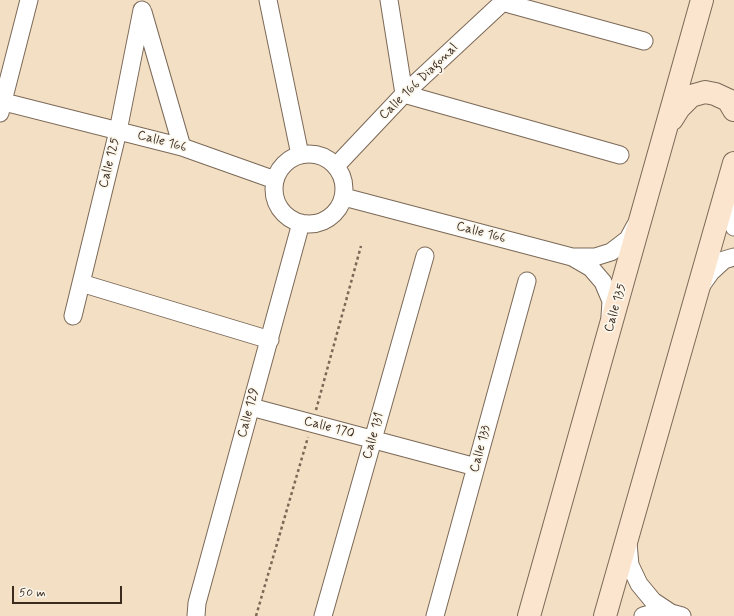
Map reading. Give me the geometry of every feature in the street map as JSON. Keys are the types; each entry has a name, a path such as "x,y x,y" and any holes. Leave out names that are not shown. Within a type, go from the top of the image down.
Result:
{"main road":[{"name":"Calle 135","path":"529,616 702,0"},
{"path":"666,128 679,108 691,96 705,92 715,94 728,100 734,110"},
{"path":"605,616 734,163"}],"street":[{"path":"1,105 29,0"},
{"path":"268,0 300,155"},
{"path":"389,0 404,94 620,155"},
{"path":"503,1 644,41"},
{"name":"Calle 166 Diagonal","path":"336,166 404,94 503,1"},
{"path":"141,5 182,147"},
{"name":"Calle 125","path":"73,316 118,131 141,5"},
{"name":"Calle 166","path":"1,105 182,147 275,180"},
{"path":"310,154 319,155 328,159 336,166 342,175 344,197 335,213 328,219 310,224 301,223 291,219 283,212 277,202 274,192 275,180 280,169 289,161 300,155 310,154"},
{"path":"727,186 729,213 734,227"},
{"name":"Calle 166","path":"344,197 572,257 596,257 611,252 628,239 642,215"},
{"name":"Calle 129","path":"194,612 301,223"},
{"name":"Calle 131","path":"323,616 425,256"},
{"name":"Calle 166","path":"572,257 591,268 603,282 611,301 608,334"},
{"path":"698,291 712,272 724,260 734,257"},
{"name":"Calle 133","path":"436,616 527,281"},
{"path":"81,283 270,340"},
{"name":"Calle 170","path":"251,407 476,468"},
{"path":"627,537 630,565 639,584 653,601 676,614"},
{"path":"643,616 650,614 676,614"}]}
